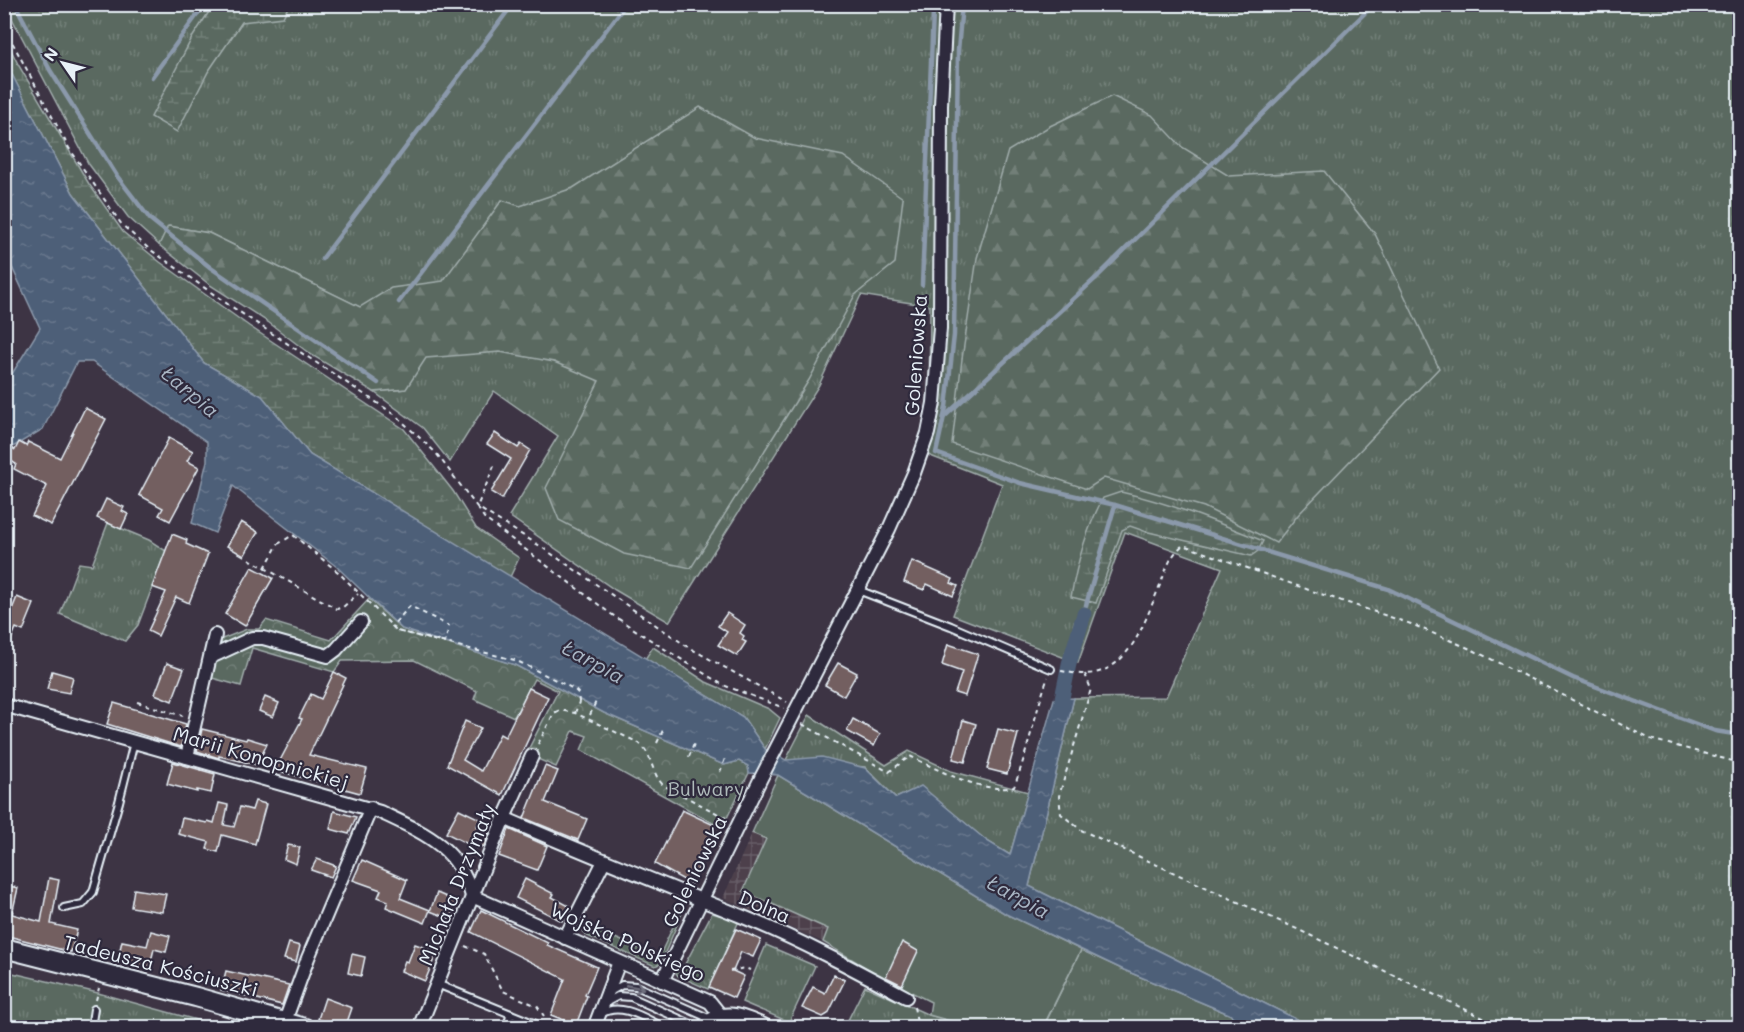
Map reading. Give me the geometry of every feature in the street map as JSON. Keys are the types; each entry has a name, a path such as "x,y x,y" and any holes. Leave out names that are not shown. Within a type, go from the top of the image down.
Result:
{"main road":[{"name":"Tadeusza Kościuszki","path":"4,948 305,1028"},
{"name":"Wojska Polskiego","path":"711,1023 736,1017 763,1028"}],"street":[{"name":"Goleniowska","path":"662,981 777,745 858,590 914,473 928,433 934,403 940,328 941,105 946,4"},
{"path":"211,657 252,638 263,638 328,656 361,622"},
{"path":"187,757 215,635"},
{"name":"Marii Konopnickiej","path":"9,706 371,808 437,841 467,879 472,896"},
{"name":"Michała Drzymały","path":"419,1028 504,818 532,756"},
{"path":"285,1021 308,958 371,808"},
{"name":"Dolna","path":"504,818 700,901 742,916 827,955 906,997"},
{"path":"565,938 604,861"},
{"name":"Wojska Polskiego","path":"472,896 710,1002 711,1023"},
{"path":"600,1013 619,962"}],"lane":[{"path":"858,590 951,626 1051,669"},
{"path":"64,908 83,904 93,892 134,742"},
{"path":"436,984 543,1027"},
{"path":"600,1013 613,989 619,986 636,986 711,1023"},
{"path":"600,1013 606,1002 613,998 627,996 711,1023"},
{"path":"600,1013 610,1009 619,1009 665,1028"},
{"path":"91,1028 94,1010"},
{"path":"506,1028 511,1014"}],"path":[{"path":"4,27 69,148 122,225 148,248 238,311 394,414 436,453 485,519 611,614 723,685 795,712"},
{"path":"477,507 494,466"},
{"path":"477,507 540,546 688,647 776,696"},
{"path":"265,568 278,544 293,536 338,572 397,631 515,660 574,689 578,693 579,702 575,713"},
{"path":"806,726 889,772 910,756 949,775 1001,790 1014,787 1040,698 1051,669 1085,675 1108,669 1124,657 1141,629 1172,554 1183,545 1309,591 1411,624 1473,650 1650,739 1740,763"},
{"path":"249,559 337,609 343,607 358,594"},
{"path":"392,626 410,606 449,626 445,644"},
{"path":"1085,675 1091,689 1059,796 1061,814 1081,830 1299,930 1504,1028"},
{"path":"590,715 597,699"},
{"path":"137,702 197,720"},
{"path":"4,737 9,706"},
{"path":"532,756 554,713 560,710 575,713 639,743 647,750 655,776 663,784 738,825"},
{"path":"657,744 664,728"},
{"path":"688,757 696,741"},
{"path":"720,772 726,756"},
{"path":"463,945 484,954 503,991 537,1006 548,1020"},
{"path":"729,971 745,968 750,970"},
{"path":"94,1010 100,982"},
{"path":"906,997 914,1007 918,1028"}],"shaded area":[{"path":"752,833 766,839 743,891 829,929 823,942 723,898"}],"green space":[{"path":"214,4 289,5 283,17 242,22 208,72 177,132 151,117 192,38"},
{"path":"5,5 1739,5 1739,1027 1312,1027 1029,886 1074,698 1166,697 1222,568 1125,532 1078,663 953,615 1002,484 928,455 916,448 929,412 930,306 861,295 819,385 669,622 615,590 509,516 558,436 494,391 450,462 423,428 374,392 405,389 360,307 209,233 169,226 159,245 128,217 88,163"},
{"path":"4,36 19,66 89,184 123,232 160,262 249,326 404,429 453,491 476,528 519,558 510,577 310,455 262,396 204,363 73,193 5,61"},
{"path":"1112,96 1152,115 1182,147 1229,176 1324,171 1375,234 1439,368 1298,515 1276,543 1204,507 1104,478 1087,489 952,444 977,258 1008,151 1050,126"},
{"path":"700,107 755,138 843,156 903,198 895,263 855,295 809,380 691,568 624,554 559,520 546,488 599,381 554,362 500,352 426,358 406,389 374,392 310,354 268,322 210,285 159,245 168,226 209,233 360,307 391,288 443,281 502,200 520,206 573,188"},
{"path":"1121,492 1175,507 1263,541 1258,551 1251,556 1130,526 1122,530 1096,603 1071,597 1083,546 1097,510 1103,498"},
{"path":"108,523 149,540 166,551 138,625 125,641 60,614 79,563 92,565"},
{"name":"Bulwary","path":"369,599 402,629 515,665 604,713 724,765 739,761 748,766 749,773 722,828 581,750 587,736 573,731 556,767 526,754 558,691 534,679 514,717 474,699 477,691 414,660 342,661 334,672 252,648 241,686 212,678 222,639 247,629 259,629 266,620 331,640"},
{"path":"653,647 706,682 769,709 780,718 765,749 743,717 645,659"},
{"path":"809,715 886,765 909,751 951,771 1028,792 1010,855 987,841 921,787 896,798 865,767 786,760"},
{"path":"778,775 1006,914 1081,950 1043,1027 971,1027 929,1015 931,1002 885,979 823,942 828,929 743,891 766,839 752,833"},
{"path":"681,909 683,911 660,964 655,966 585,935 581,925 582,916 585,925 659,957"},
{"path":"712,913 739,921 708,989 676,973 681,965 684,966"},
{"path":"766,945 815,966 789,1022 742,1002"},
{"path":"1081,950 1229,1014 1247,1027 1043,1028"},
{"path":"4,971 98,993 222,1027 5,1027"},
{"path":"865,986 929,1015 971,1027 844,1028"}],"water":[{"name":"Łarpia","path":"5,61 73,193 204,363 262,396 310,455 743,717 765,749 786,760 822,757 865,768 896,798 921,786 987,841 1010,855 1054,699 1074,698 1029,886 1312,1027 1247,1027 1229,1014 1124,970 1006,914 778,775 749,773 748,766 739,761 724,765 604,713 515,665 402,629 337,567 233,486 215,533 192,523 207,461 207,442 92,362 77,362 43,429 6,451 4,449 4,387 40,328 5,252"}],"building":[{"path":"85,408 106,419 51,525 32,516 47,486 14,469 16,464 6,458 12,448 15,450 19,442 26,446 28,442 60,458"},
{"path":"495,433 518,448 521,444 530,450 502,499 491,492 511,459 487,444"},
{"path":"169,438 193,451 187,461 199,467 170,521 159,515 163,508 139,495"},
{"path":"106,499 124,507 122,511 128,514 121,529 97,518"},
{"path":"241,522 258,532 244,556 227,546"},
{"path":"172,534 187,540 186,544 208,554 189,603 176,597 158,636 148,631 166,592 152,587"},
{"path":"912,561 953,579 951,583 958,586 953,596 927,584 924,590 904,582"},
{"path":"252,567 273,578 245,626 225,614"},
{"path":"17,597 34,604 23,631 16,628 5,654 4,616 9,617"},
{"path":"727,613 745,625 740,633 744,636 742,640 746,642 737,656 718,645 727,632 718,626"},
{"path":"948,644 978,654 965,696 955,693 962,672 942,665"},
{"path":"167,663 184,669 172,701 155,694"},
{"path":"838,663 857,673 844,696 825,685"},
{"path":"52,671 73,677 69,693 47,689"},
{"path":"334,672 346,678 309,755 367,769 360,793 275,770 302,719 299,718 311,694 321,699"},
{"path":"529,688 548,697 502,795 447,765 465,721 481,728 463,760 481,771 500,734 505,737"},
{"path":"265,697 279,703 273,717 259,711"},
{"path":"114,703 186,724 181,747 107,724"},
{"path":"853,719 880,734 874,746 847,731"},
{"path":"963,720 976,724 965,762 953,759"},
{"path":"202,729 267,744 257,765 219,756 219,758 197,751"},
{"path":"998,729 1018,734 1007,774 987,769"},
{"path":"173,762 215,774 211,793 197,790 197,792 167,784"},
{"path":"545,766 558,771 545,802 587,819 578,840 524,818"},
{"path":"255,801 266,804 255,844 222,835 218,852 207,849 209,842 178,834 182,818 214,823 219,803 228,805 224,825 234,827 240,807 252,810"},
{"path":"459,809 480,819 477,826 489,833 484,846 476,848 446,833"},
{"path":"682,810 716,826 701,856 704,857 691,884 655,864"},
{"path":"334,811 356,817 349,834 330,829"},
{"path":"509,829 547,846 537,870 499,856"},
{"path":"288,845 300,847 296,864 284,859"},
{"path":"317,859 336,866 331,877 311,870"},
{"path":"362,860 407,880 400,898 430,910 425,923 386,907 388,901 378,897 381,890 353,880"},
{"path":"49,878 59,880 51,924 77,930 71,952 4,935 4,885 18,888 12,914 41,922"},
{"path":"525,879 554,894 552,897 569,906 562,921 516,898"},
{"path":"134,889 166,894 162,912 131,907"},
{"path":"437,893 458,902 451,919 430,911"},
{"path":"481,910 548,943 547,945 597,967 576,1025 551,1015 565,979 471,932"},
{"path":"736,929 761,940 753,957 741,952 733,971 744,976 734,998 709,987"},
{"path":"151,931 170,936 166,952 154,949 149,969 117,962 122,941 147,946"},
{"path":"902,942 918,951 902,985 886,977"},
{"path":"289,943 300,946 296,962 284,959"},
{"path":"415,944 437,952 425,981 401,971 405,961 408,962"},
{"path":"352,954 365,957 361,976 348,973"},
{"path":"226,971 289,985 282,1005 221,990"},
{"path":"834,975 845,980 828,1014 823,1017 802,1008 813,987 825,993"},
{"path":"325,998 352,1008 345,1028 318,1019"}],"waterway":[{"path":"15,4 50,70 117,176 150,219 211,268 378,383"},
{"path":"152,77 205,4"},
{"path":"322,259 513,4"},
{"path":"399,302 626,4"},
{"path":"914,4 933,12 922,285"},
{"path":"962,4 958,51 954,335 946,407 936,453 1020,483 1115,505 1086,605"},
{"path":"944,417 1097,277 1374,4"},
{"path":"1115,505 1388,589 1573,678 1715,731 1740,735"},
{"path":"1062,698 1069,664 1084,614"}]}
